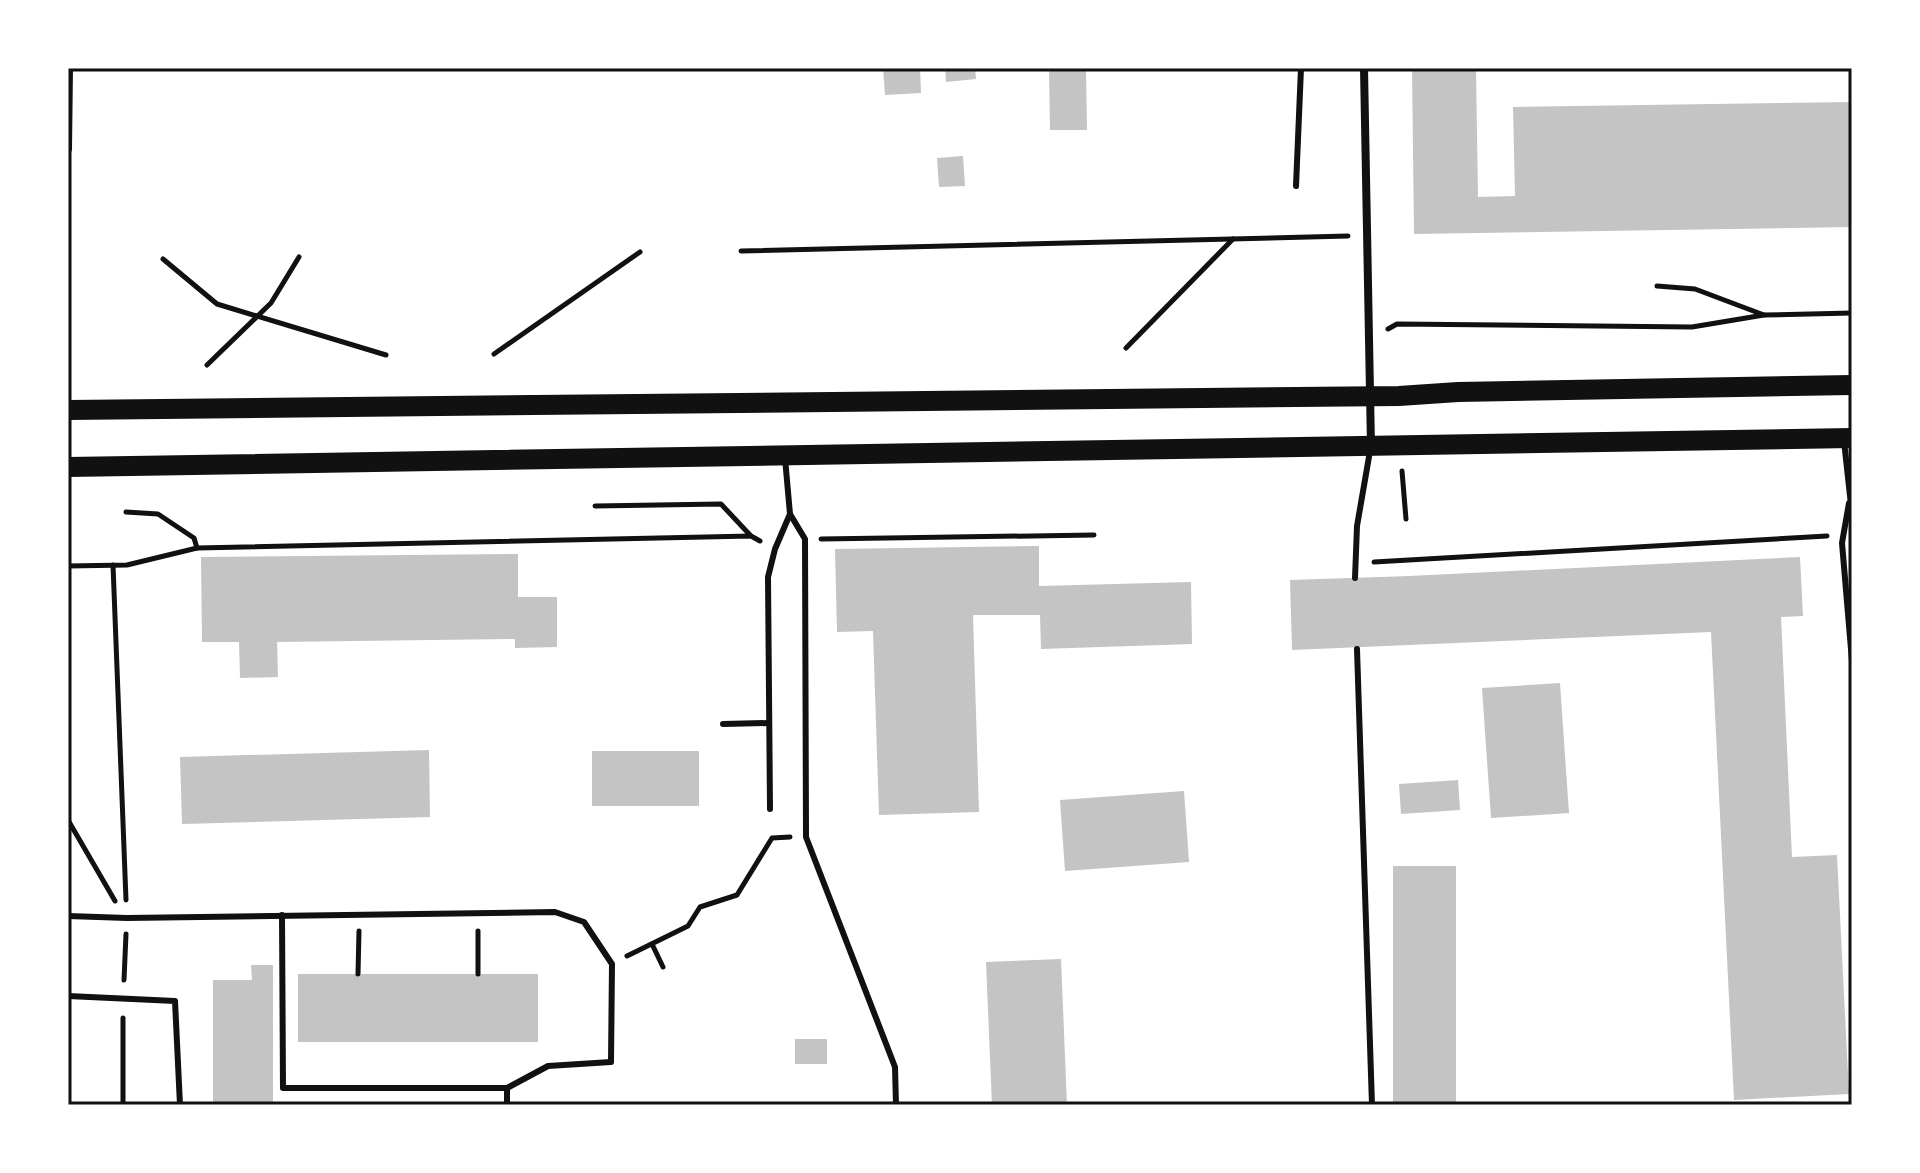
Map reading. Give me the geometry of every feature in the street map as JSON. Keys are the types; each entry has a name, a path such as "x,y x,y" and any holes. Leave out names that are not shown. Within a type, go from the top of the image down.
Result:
{"main road":[{"path":"68,410 1370,395 1852,385"},
{"path":"68,467 1848,438"}],"street":[{"path":"68,149 69,68"},
{"path":"1364,68 1371,447"}],"lane":[{"path":"1296,186 1301,68"},
{"path":"1848,438 1850,505 1844,535 1852,661"},
{"path":"1355,578 1357,526 1371,447"},
{"path":"785,454 790,514 805,539 806,837 895,1067 896,1105"},
{"path":"770,809 768,577 775,549 790,514"},
{"path":"1357,649 1372,1105"},
{"path":"723,724 769,723"},
{"path":"68,916 127,918 282,915 555,912 584,922 612,964 611,1062 548,1066 507,1088 283,1088 282,915"},
{"path":"68,996 175,1001 180,1105"},
{"path":"507,1088 507,1105"}],"path":[{"path":"741,251 1367,236"},
{"path":"1126,348 1233,239"},
{"path":"494,354 640,252"},
{"path":"207,365 271,303 299,257"},
{"path":"163,259 217,304 386,355"},
{"path":"1657,286 1695,289 1764,315"},
{"path":"1369,338 1397,324 1692,327 1764,315 1852,313"},
{"path":"1402,470 1406,519"},
{"path":"595,506 721,504 751,536 775,549"},
{"path":"126,512 158,514 194,538 197,548"},
{"path":"805,539 1094,535"},
{"path":"1355,563 1844,535"},
{"path":"68,566 127,565 197,548 751,536"},
{"path":"113,565 127,918 123,1105"},
{"path":"68,820 127,918"},
{"path":"612,964 688,926 700,907 737,895 772,838 806,837"},
{"path":"477,913 478,974"},
{"path":"358,974 359,915"},
{"path":"652,944 663,967"}],"building":[{"path":"883,68 920,68 921,93 885,95"},
{"path":"945,68 975,68 976,79 946,82"},
{"path":"1049,68 1086,68 1087,130 1050,130"},
{"path":"1412,68 1476,68 1478,197 1515,196 1513,107 1852,102 1852,227 1414,234"},
{"path":"963,156 965,186 939,187 937,158"},
{"path":"1039,546 1039,586 1191,582 1192,644 1041,649 1040,615 973,615 979,812 879,815 873,631 837,632 835,549"},
{"path":"518,554 518,597 557,597 557,647 515,648 515,639 277,642 278,677 240,678 239,642 202,642 201,557"},
{"path":"1800,557 1803,616 1781,617 1792,857 1837,855 1849,1094 1734,1100 1711,632 1292,650 1290,580"},
{"path":"1560,683 1569,813 1491,818 1482,688"},
{"path":"429,750 430,817 182,824 180,757"},
{"path":"592,751 699,751 699,806 592,806"},
{"path":"1458,780 1460,810 1401,814 1399,784"},
{"path":"1184,791 1189,862 1065,871 1060,800"},
{"path":"1393,866 1456,866 1456,1105 1393,1105"},
{"path":"1061,959 1067,1105 992,1105 986,962"},
{"path":"251,965 273,965 273,1105 213,1105 213,980 252,980"},
{"path":"298,974 538,974 538,1042 298,1042"},
{"path":"795,1039 827,1039 827,1064 795,1064"}]}
